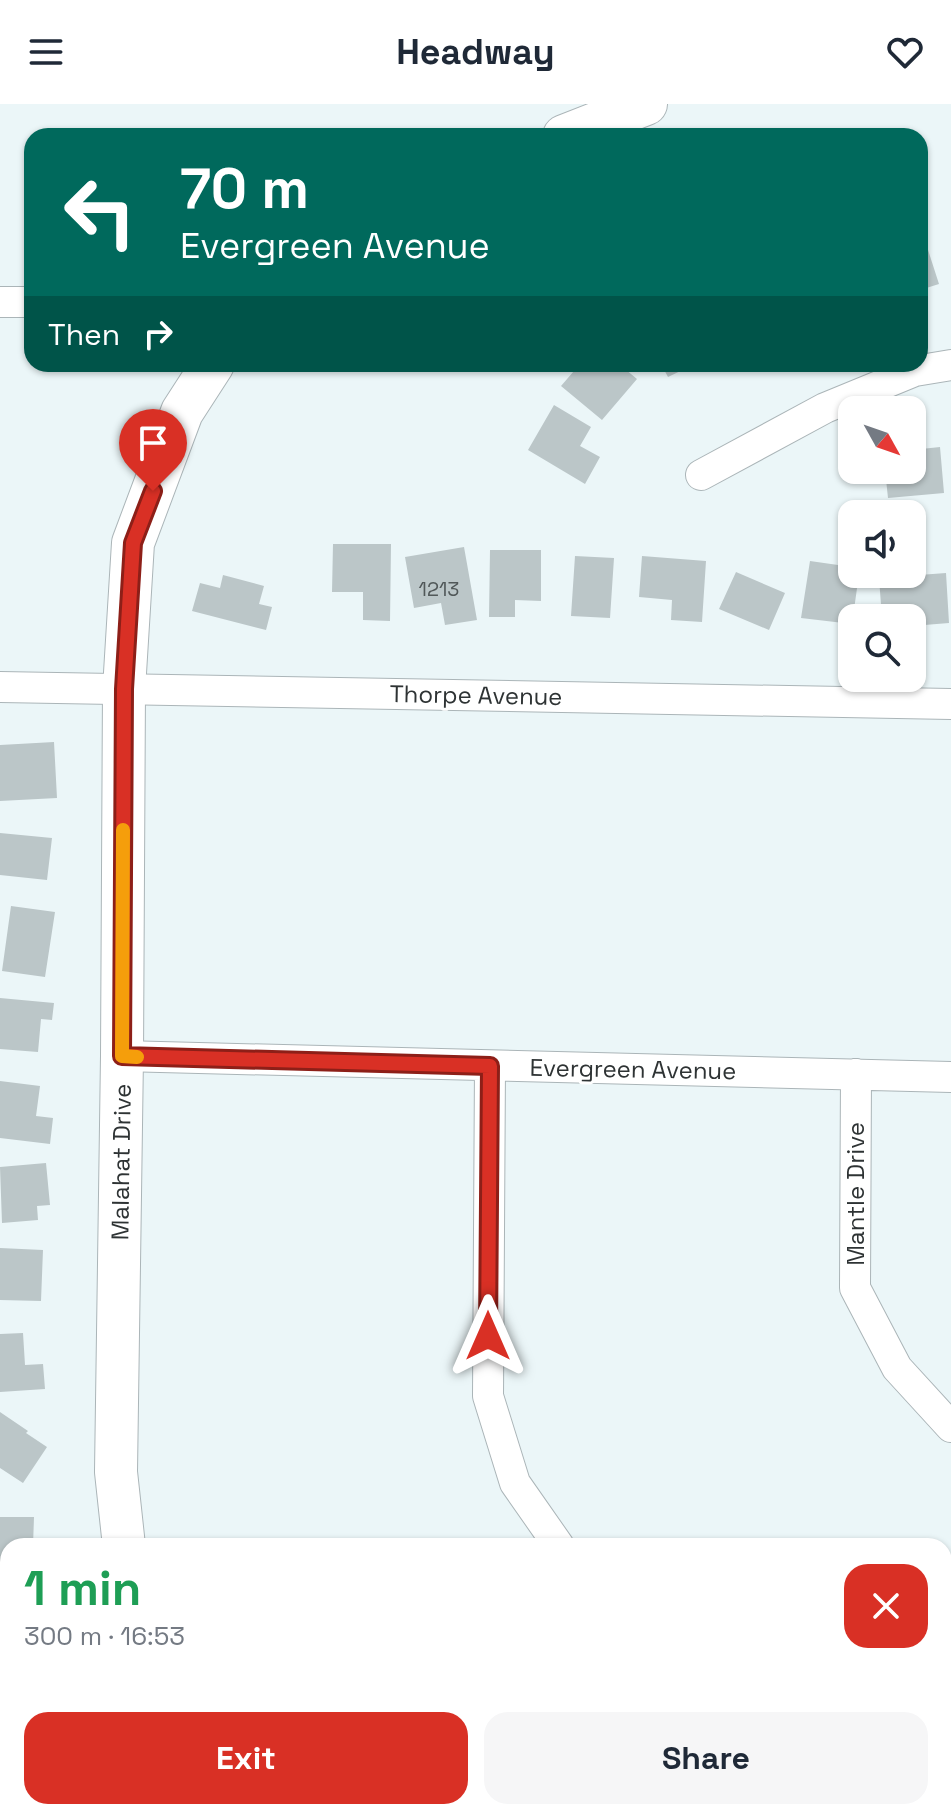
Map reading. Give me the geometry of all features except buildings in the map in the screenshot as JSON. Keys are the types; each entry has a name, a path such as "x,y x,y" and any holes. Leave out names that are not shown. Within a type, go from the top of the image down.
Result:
{"street":[{"path":"584,128 646,104"},
{"path":"0,302 24,302"},
{"path":"928,369 951,365"},
{"name":"Malahat Drive","path":"123,1538 116,1472 124,689 133,543 182,412 208,372"},
{"path":"701,475 825,408 913,372"},
{"name":"Thorpe Avenue","path":"0,687 951,704"},
{"name":"Evergreen Avenue","path":"122,1056 951,1077"},
{"path":"490,1066 488,1396 515,1483 553,1538"},
{"name":"Mantle Drive","path":"856,1074 855,1288 897,1368 951,1427"}],"slow traffic":[{"path":"123,830 122,1056 137,1057"}],"route":[{"path":"153,491 133,543 124,689 122,1056 490,1066 488,1336"}]}
